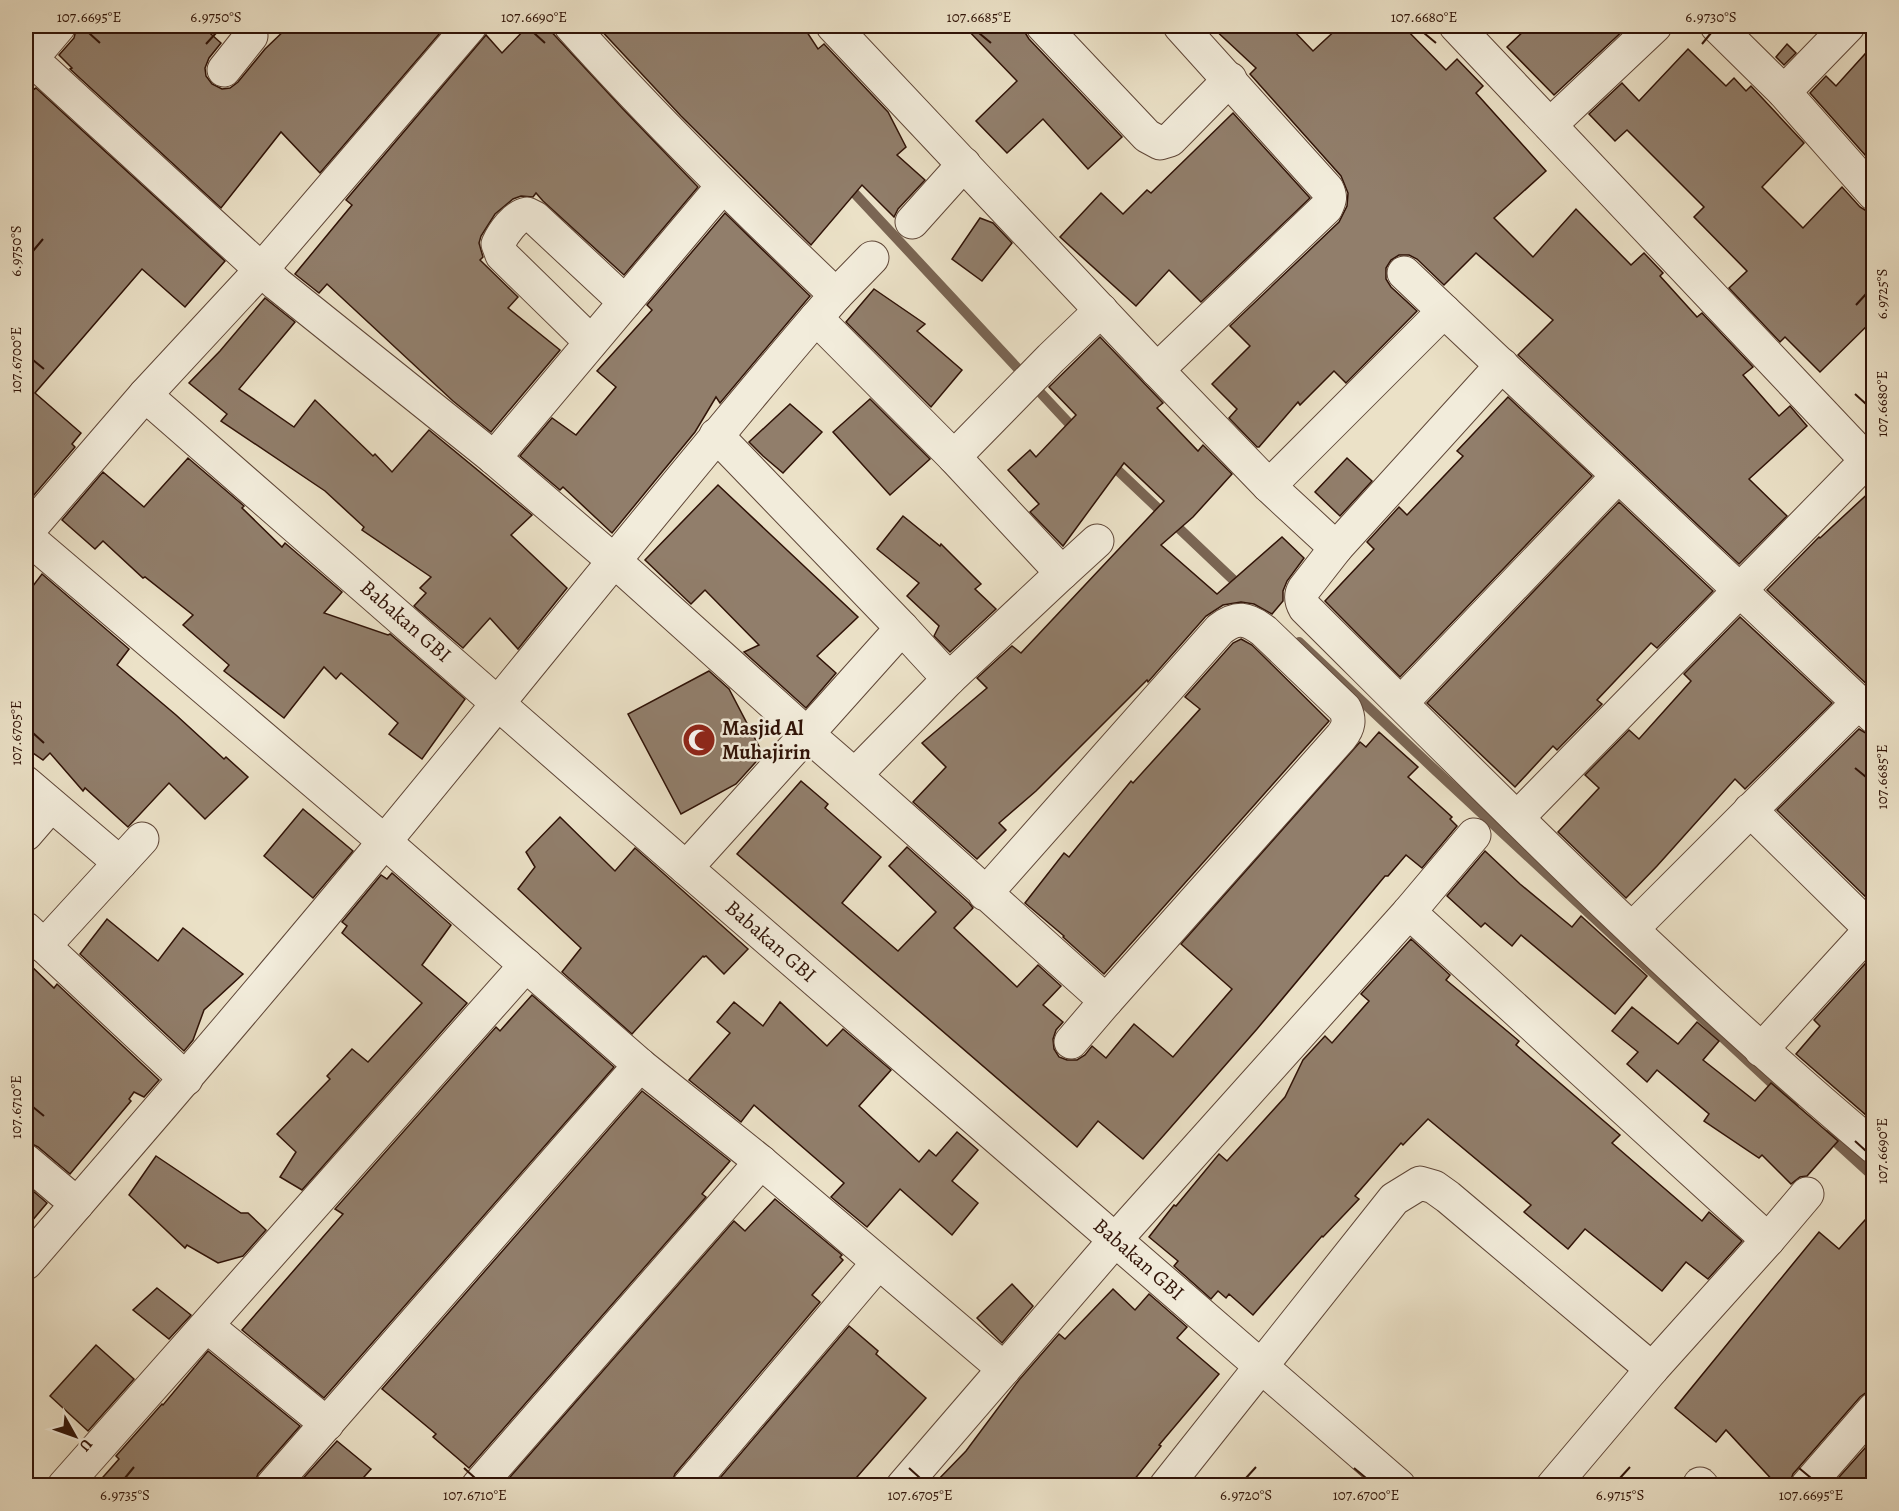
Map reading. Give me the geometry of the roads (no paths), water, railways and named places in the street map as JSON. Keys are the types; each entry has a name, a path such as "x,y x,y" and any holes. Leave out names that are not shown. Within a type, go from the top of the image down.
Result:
{"street":[{"path":"59,26 28,56 261,270 494,458 613,560 1107,1001"},
{"path":"470,26 261,270 145,395 26,535 526,964 640,1065 761,1162 1004,1369"},
{"path":"571,26 722,187 954,458 1062,573"},
{"path":"833,26 1157,370 1269,486 1336,548"},
{"path":"1043,26 1148,136 1160,143 1170,140 1230,79"},
{"path":"1157,370 1326,208 1330,200 1327,189 1180,26"},
{"path":"1456,26 1871,460 1738,590 1517,818"},
{"path":"1550,125 1655,26"},
{"path":"1717,26 1784,92 1874,194"},
{"path":"1784,92 1848,26"},
{"path":"224,70 250,29"},
{"path":"912,222 964,164"},
{"path":"494,458 722,187"},
{"path":"591,342 528,282 499,250 498,244 501,239 519,217 523,214 531,216 625,302"},
{"path":"528,282 562,244"},
{"path":"26,1263 186,1079 384,842 716,435 826,307 872,258"},
{"path":"1404,273 1866,710 1750,810 1632,929"},
{"path":"954,458 1101,310"},
{"path":"1269,486 1444,311"},
{"path":"1502,365 1336,548 1304,589 1301,601 1305,608 1401,704 1632,929 1761,1050 1874,1147"},
{"name":"Babakan GBI","path":"145,395 499,702 686,868 1399,1485"},
{"path":"716,435 949,679"},
{"path":"1401,704 1618,476"},
{"path":"855,775 949,679 1096,541"},
{"path":"985,894 1220,629 1230,621 1242,619 1253,622 1344,709 1349,723 1346,731 1071,1042"},
{"path":"686,868 902,628"},
{"path":"26,783 120,863"},
{"path":"26,834 51,805"},
{"path":"1750,810 1872,927 1761,1050"},
{"path":"903,1485 1116,1239 1409,912 1474,835"},
{"path":"142,840 120,863 35,937 186,1079"},
{"path":"1409,912 1768,1240"},
{"path":"64,1485 526,964"},
{"path":"272,1485 640,1065"},
{"path":"26,1161 77,1204"},
{"path":"478,1485 761,1162"},
{"path":"1166,1485 1394,1199 1420,1183 1434,1186 1448,1197 1652,1369"},
{"path":"1553,1485 1806,1194"},
{"path":"689,1485 878,1263"},
{"path":"207,1326 327,1424"},
{"path":"1807,1485 1874,1409"}],"waterway":[{"path":"845,183 1078,433"},
{"path":"1109,462 1244,590"},
{"path":"1299,642 1794,1104"},
{"path":"1828,1135 1874,1177"}],"place":[{"name":"Masjid Al Muhajirin","path":"699,740"}]}
